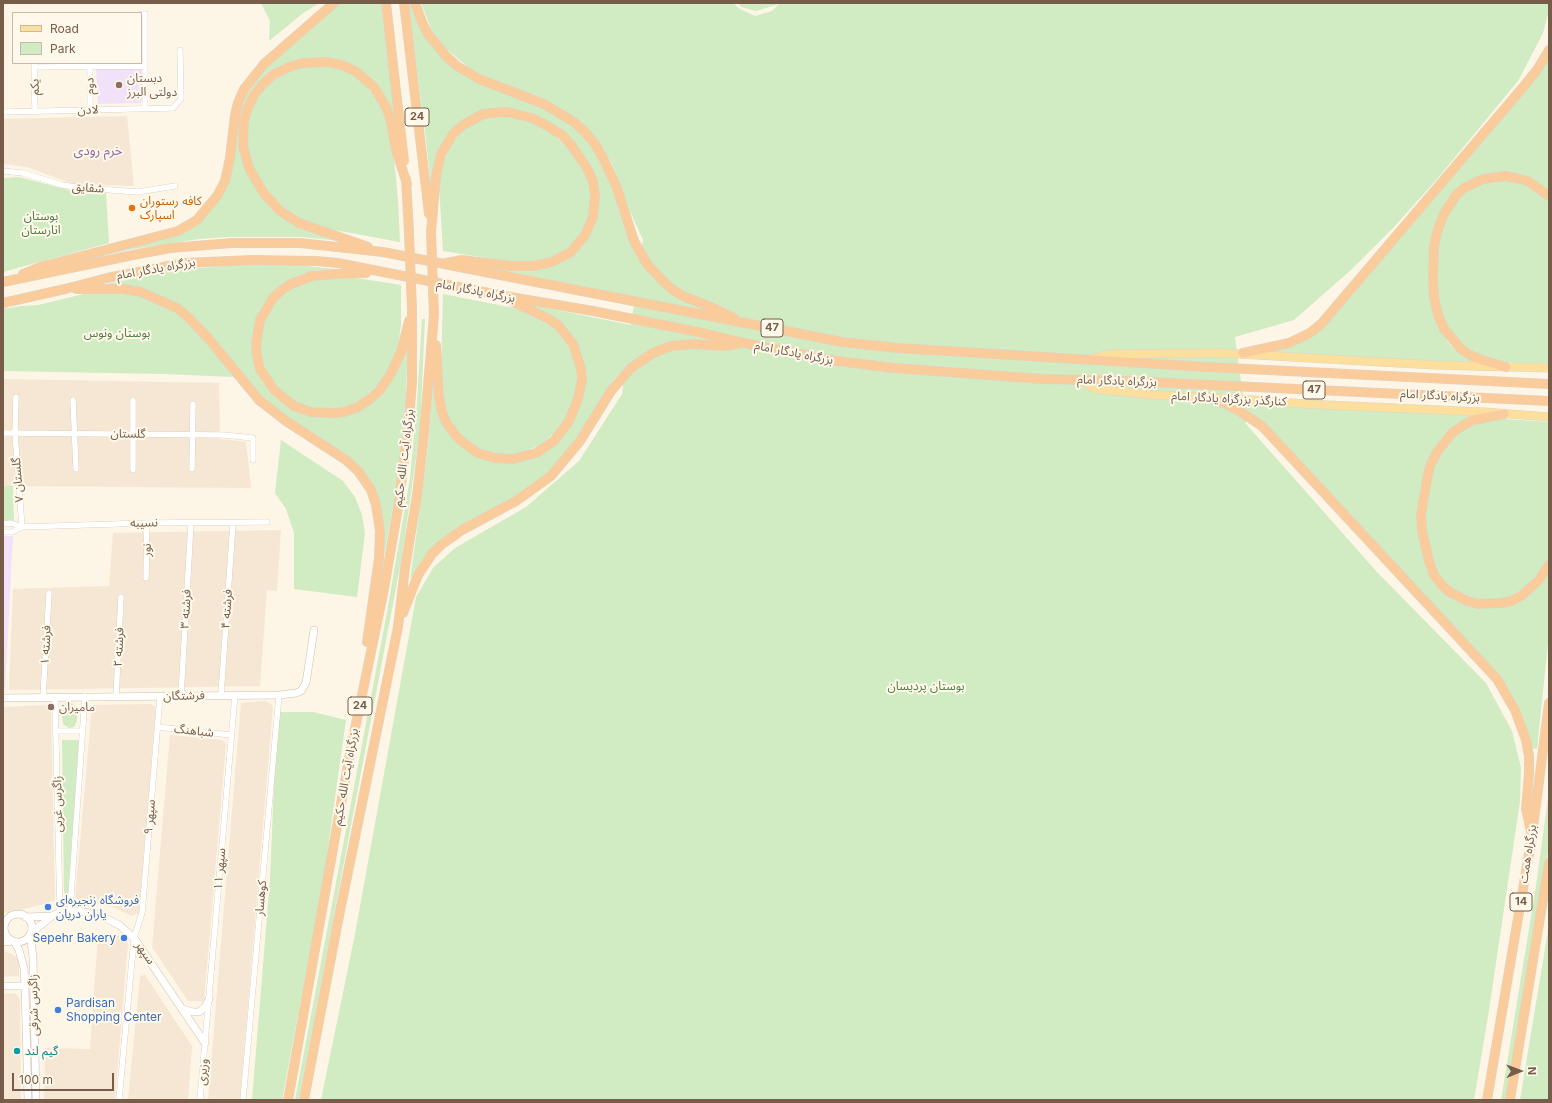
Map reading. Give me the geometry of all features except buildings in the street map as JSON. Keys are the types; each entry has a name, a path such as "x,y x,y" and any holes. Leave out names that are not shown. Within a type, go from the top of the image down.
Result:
{"highway":[{"path":"3,282 40,267 178,231 197,220 217,196 225,181 230,158 235,115 244,88 264,64 334,3"},
{"name":"24","path":"386,3 407,184 412,310"},
{"name":"24","path":"404,3 431,232 434,315"},
{"path":"415,3 428,34 442,52 457,66 479,79 544,104 574,122 585,132 595,144 612,175 634,241 647,264 663,281 673,290 686,297 710,306 744,323"},
{"path":"1243,354 1289,343 1310,333 1322,323 1524,86 1537,70 1549,50"},
{"path":"383,252 299,223 280,211 263,192 249,168 244,146 244,120 254,95 274,74 303,63 326,62 342,65 355,71 374,87 387,109 396,150 407,184"},
{"path":"431,232 436,176 441,154 453,134 463,125 483,114 503,112 532,118 562,135 587,168 592,181 595,206 590,227 578,245 571,252 561,258 541,265 533,266 511,266 462,260 442,264"},
{"path":"1506,367 1482,360 1462,350 1444,329 1438,315 1432,280 1432,263 1438,229 1444,214 1456,195 1468,186 1482,179 1505,176 1528,181 1549,196"},
{"name":"بزرگراه یادگار امام","path":"3,282 155,250 200,245 240,243 300,243 383,252 842,342 898,348 1086,360 1549,384"},
{"name":"بزرگراه یادگار امام","path":"3,303 107,278 196,261 316,261 338,263 499,295 593,311 698,332 744,344 837,361 894,368 1034,378 1549,401"},
{"path":"382,272 312,276 291,284 273,298 260,320 256,344 260,369 274,390 294,406 311,412 335,414 344,412 364,403 379,390 394,368 401,352 412,310"},
{"path":"65,289 123,289 140,292 177,308 208,338 259,400 286,421 346,460 358,471 371,490 380,524 380,546 351,748"},
{"path":"434,315 439,397 442,412 451,431 465,444 478,453 508,459 529,456 554,441 569,421 578,399 582,379 581,368 573,344 558,325 540,314 499,295"},
{"name":"بزرگراه آیت الله حکیم","path":"288,1100 351,748 385,582 402,482 412,382 412,310"},
{"name":"بزرگراه آیت الله حکیم","path":"304,1100 338,921 398,627 423,444 434,315"},
{"path":"398,627 418,575 432,554 457,534 516,501 551,476 580,441 611,391 631,368 653,353 671,346 692,344 722,346 744,344"},
{"path":"1210,398 1239,410 1262,426 1497,679 1515,710 1526,740 1529,756 1526,809 1532,836"},
{"path":"1504,414 1473,420 1462,426 1452,434 1437,452 1430,466 1421,515 1422,531 1429,562 1440,584 1448,591 1467,601 1484,604 1512,601 1521,596 1538,581 1549,565"},
{"name":"بزرگراه همت","path":"1487,1100 1532,836 1549,703"},
{"name":"بزرگراه همت","path":"1510,1100 1549,863"}],"main road":[{"path":"1086,360 1109,354 1243,354 1420,364 1549,368"},
{"name":"کنارگذر بزرگراه یادگار امام","path":"1078,380 1096,389 1154,395 1549,417"}],"street":[{"path":"143,14 145,108"},
{"name":"لادن","path":"3,112 173,108 181,99 180,50"},
{"path":"34,65 145,66"},
{"name":"یکم","path":"34,65 35,111"},
{"name":"دوم","path":"90,65 90,110"},
{"name":"شقایق","path":"3,171 22,173 62,185 84,188 138,192 159,190 175,186"},
{"name":"گلستان ۷","path":"16,397 15,433 22,526"},
{"path":"73,400 76,468"},
{"path":"133,400 133,470"},
{"path":"192,469 193,404"},
{"name":"گلستان","path":"3,433 192,434 253,438 253,460"},
{"name":"نسیبه","path":"22,526 267,522"},
{"path":"3,524 10,523 22,526"},
{"name":"نور","path":"146,578 147,523"},
{"name":"فرشته ۳","path":"181,695 191,523"},
{"name":"فرشته ۴","path":"221,695 233,523"},
{"path":"3,532 12,532 22,526"},
{"name":"فرشته ۱","path":"43,697 49,593"},
{"name":"فرشته ۲","path":"116,697 121,597"},
{"name":"فرشتگان","path":"3,698 279,695 296,693 304,687 307,678 314,630"},
{"name":"سپهر ۱۱","path":"205,1043 235,695"},
{"name":"کوهسار","path":"243,1100 279,695"},
{"name":"زاگرس غربی","path":"70,910 85,696"},
{"name":"سپهر ۹","path":"119,1100 134,938 142,913 160,696"},
{"name":"زاگرس غربی","path":"55,697 60,912"},
{"name":"شباهنگ","path":"157,727 231,735"},
{"path":"56,731 83,731"},
{"name":"سپهر","path":"52,916 60,912 70,910 103,916 119,925 134,938 205,1043"},
{"path":"14,941 6,934 4,925 8,918 12,915 21,914 26,917 31,924 30,934"},
{"path":"26,917 52,916"},
{"path":"3,942 23,940 52,916"},
{"name":"زاگرس شرقی","path":"30,934 33,957 36,1100"},
{"name":"زاگرس شرقی","path":"14,941 22,960 25,986 28,1100"},
{"path":"22,960 23,952 25,951 30,952 33,957"},
{"path":"3,986 25,986"},
{"path":"182,1009 199,1012 205,1007 209,999"},
{"name":"وزیری","path":"200,1100 205,1043"}],"shaded area":[{"name":"دبستان دولتی البرز","path":"96,69 142,69 141,103 98,104"},
{"path":"127,116 134,186 73,184 27,167 3,164 3,119"},
{"path":"3,379 219,383 220,439 246,442 251,488 3,486"},
{"path":"281,530 277,591 267,590 260,686 9,690 13,589 109,586 113,533"},
{"path":"3,536 13,536 5,688 3,688"},
{"path":"266,701 273,706 240,1100 208,1100 241,703"},
{"path":"151,704 156,707 139,913 131,916 113,907 75,899 92,705"},
{"path":"46,705 51,710 55,901 9,913 3,912 3,707"},
{"path":"170,735 222,740 226,743 204,1001 188,1001 152,947"},
{"path":"98,935 120,936 128,943 115,1100 44,1100 45,1048 90,1049"},
{"path":"3,950 19,958 19,976 3,977"},
{"path":"145,975 192,1046 188,1100 128,1100 140,976"},
{"path":"15,993 20,1000 21,1100 3,1100 3,994"}],"green space":[{"path":"261,3 319,3 302,14 269,41 270,21"},
{"path":"338,3 381,3 396,121 382,93 329,59 308,58 280,66 272,71 245,104 246,168 255,187 269,205 341,241 302,237 226,237 199,239 133,249 28,273 197,224 207,216 220,199 241,107 247,89 262,72"},
{"name":"بوستان پردیسان","path":"408,3 412,3 429,42 445,61 542,108 569,123 579,131 595,151 610,180 631,243 640,260 643,240 611,162 578,120 561,109 474,72 444,47 432,31 421,3 733,3 740,9 755,16 772,11 779,4 756,11 741,7 738,3 1549,3 1549,10 1543,33 1518,81 1437,179 1394,227 1351,270 1294,320 1235,337 1244,404 1480,414 1463,421 1423,478 1419,504 1420,539 1424,560 1443,591 1500,606 1549,570 1549,634 1537,749 1531,748 1520,710 1511,693 1501,679 1244,409 1246,424 1376,571 1486,683 1512,731 1521,768 1520,801 1474,1100 321,1100 355,934 416,597 433,568 455,548 526,507 579,461 622,394 625,369 614,379 571,446 551,471 537,482 429,551 410,580 428,448 434,367 436,404 439,415 458,444 476,456 512,462 529,460 539,455 574,420 583,399 584,365 578,347 566,328 559,321 527,304 631,325 635,297 461,262 562,261 596,220 599,198 562,131 497,109 448,134 438,152 432,199 426,139"},
{"path":"1549,56 1549,192 1543,187 1485,175 1444,207 1430,290 1431,305 1438,328 1451,346 1471,360 1482,364 1255,353 1281,349 1307,339"},
{"path":"308,66 334,67 358,77 379,102 387,119 394,158 400,242 311,225 282,208 265,189 252,165 248,151 247,131 250,112 259,95 275,78 292,69"},
{"path":"493,116 507,116 529,121 542,127 555,136 569,149 583,169 589,183 591,195 590,214 580,236 571,246 551,259 537,262 511,262 443,251 439,186 442,165 450,146 461,132 475,122"},
{"name":"بوستان انارستان","path":"19,177 73,191 106,193 109,243 3,272 3,178"},
{"path":"1489,179 1519,181 1537,190 1549,201 1549,363 1524,364 1489,360 1467,349 1447,327 1442,315 1438,301 1436,267 1439,240 1447,215 1461,195"},
{"path":"234,265 296,265 345,270 318,270 303,274 288,281 280,286 266,301 255,322 252,344 256,367 260,377 269,392 296,411 321,417 336,417 365,407 408,339 406,400 401,452 394,502 378,589 383,526 380,505 370,482 263,399 169,300 91,287 177,270"},
{"path":"356,278 401,285 401,325 398,347 392,365 377,386 364,398 350,405 337,409 309,407 294,401 280,390 267,374 262,358 260,339 264,323 271,307 282,294 294,286 318,279"},
{"name":"بوستان ونوس","path":"105,292 136,294 168,307 191,324 235,377 3,371 3,309 38,305 84,294"},
{"path":"443,294 519,309 553,326 563,336 569,346 576,364 577,380 575,397 567,417 559,429 543,443 525,452 510,455 493,454 479,448 465,439 452,424 444,409 441,370"},
{"path":"422,319 425,319 420,430 402,556 299,1100 295,1100 387,612 410,478 417,402"},
{"path":"1504,419 1549,422 1549,558 1527,587 1510,597 1493,600 1470,599 1450,588 1443,582 1432,564 1424,522 1434,462 1458,431 1473,424 1490,420"},
{"path":"281,440 343,481 355,497 362,515 365,533 357,597 294,589 294,533 286,509 275,493"},
{"path":"3,486 13,486 14,521 3,521"},
{"path":"67,702 72,703 77,707 77,721 74,727 69,728 63,724 61,706"},
{"path":"277,712 313,712 346,720 324,876 282,1100 252,1100 270,879"},
{"path":"62,740 79,740 68,895 64,894"},
{"path":"1549,791 1549,845 1507,1100 1501,1100 1536,886"},
{"path":"1549,925 1549,1100 1520,1100 1531,1033"}],"place":[{"name":"دبستان دولتی البرز","path":"119,85"},
{"name":"کافه رستوران اسپارک","path":"132,208"},
{"name":"مامیران","path":"51,707"},
{"name":"فروشگاه زنجیره‌ای یاران دریان","path":"48,907"},
{"name":"Sepehr Bakery","path":"124,938"},
{"name":"Pardisan Shopping Center","path":"58,1010"},
{"name":"گیم لند","path":"17,1051"}],"district":[{"name":"خرم رودی","path":"98,151"}]}
